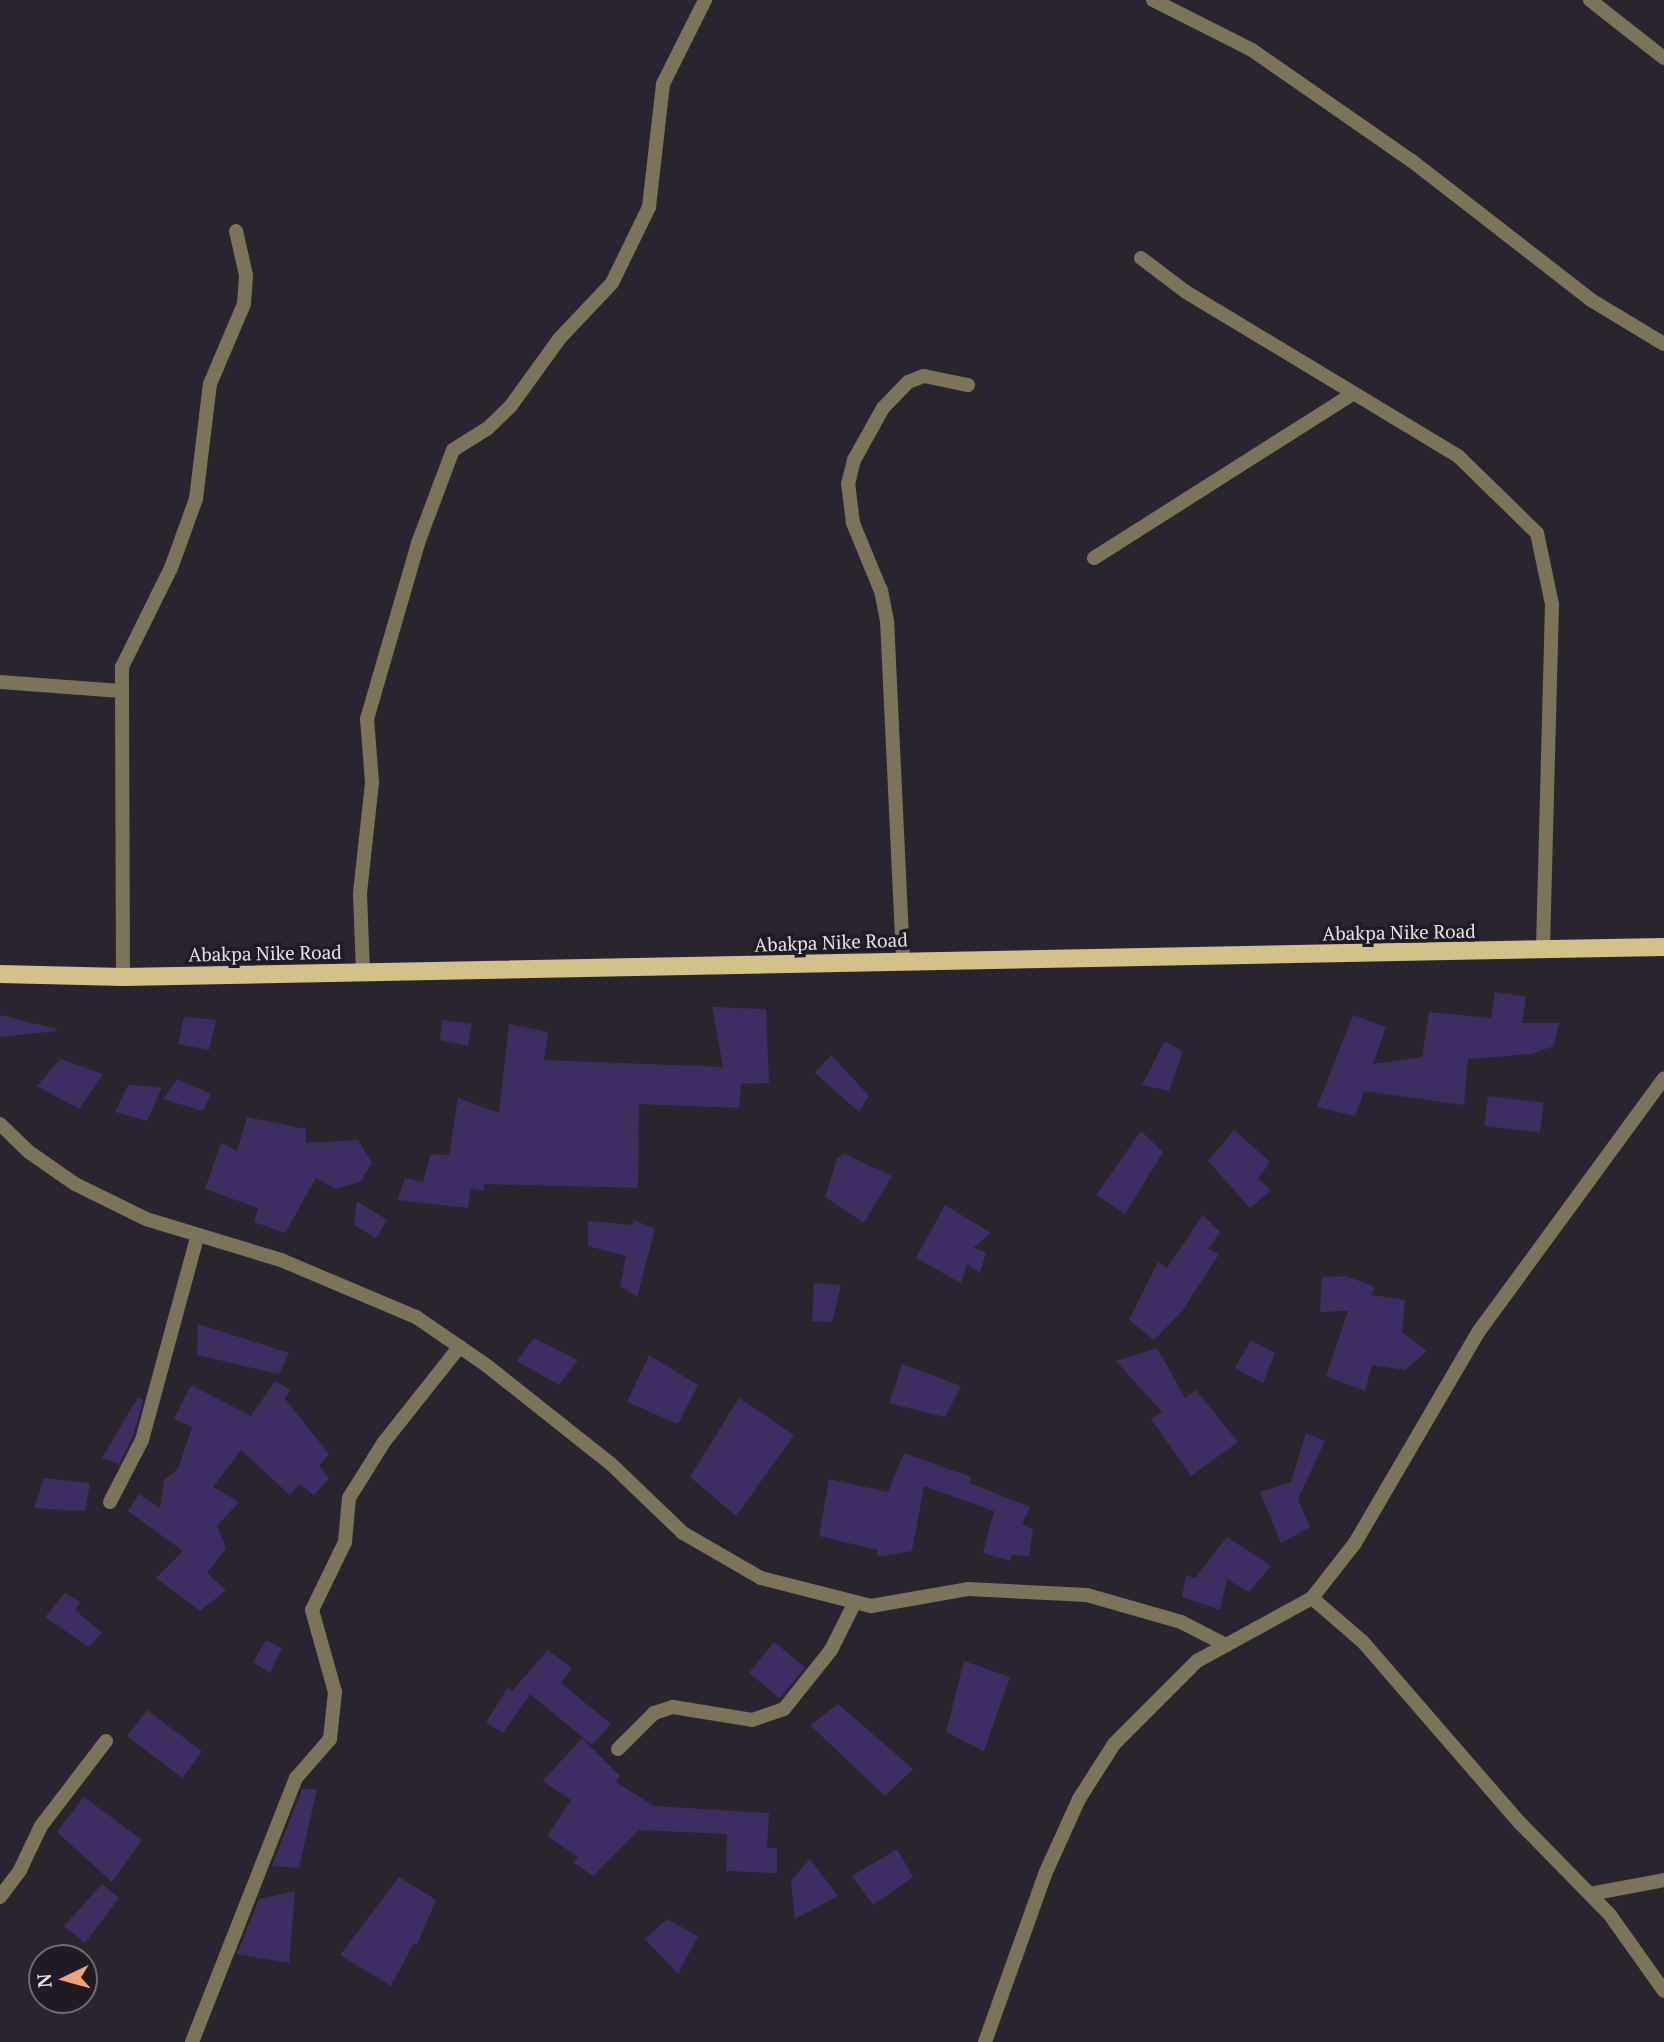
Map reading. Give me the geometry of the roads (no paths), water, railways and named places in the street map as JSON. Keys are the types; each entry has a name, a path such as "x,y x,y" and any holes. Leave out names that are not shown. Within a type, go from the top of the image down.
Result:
{"main road":[{"name":"Abakpa Nike Road","path":"0,974 123,977 734,967 904,959 1664,947"}],"street":[{"path":"363,971 360,894 372,782 367,719 418,543 453,450 487,429 510,407 560,338 612,283 649,207 663,84 705,0"},
{"path":"1153,0 1252,50 1412,161 1591,300 1664,344"},
{"path":"1590,0 1664,58"},
{"path":"123,977 121,691 127,651 171,568 196,499 210,384 244,304 246,275 236,231"},
{"path":"1141,258 1186,292 1458,456 1537,533 1552,604 1543,951"},
{"path":"904,959 887,621 878,581 853,523 848,484 854,460 883,408 908,382 924,376 968,385"},
{"path":"1094,558 1352,394"},
{"path":"0,682 121,691"},
{"path":"985,2042 1018,1941 1079,1799 1114,1744 1142,1712 1198,1661 1312,1598 1355,1543 1479,1331 1664,1078"},
{"path":"0,1124 30,1152 75,1184 146,1219 197,1237 281,1260 390,1303 460,1346 611,1464 698,1544 761,1578 854,1604 887,1606 990,1588 1087,1595 1169,1618 1226,1645"},
{"path":"110,1502 142,1440 197,1237"},
{"path":"192,2042 296,1778 330,1739 335,1692 312,1610 345,1542 349,1498 384,1443 460,1346"},
{"path":"1312,1598 1363,1642 1520,1823 1611,1915 1664,1992"},
{"path":"618,1749 654,1713 673,1707 752,1720 784,1709 831,1650 854,1604"},
{"path":"0,1897 20,1870 41,1826 106,1741"},
{"path":"1591,1894 1664,1880"}]}
